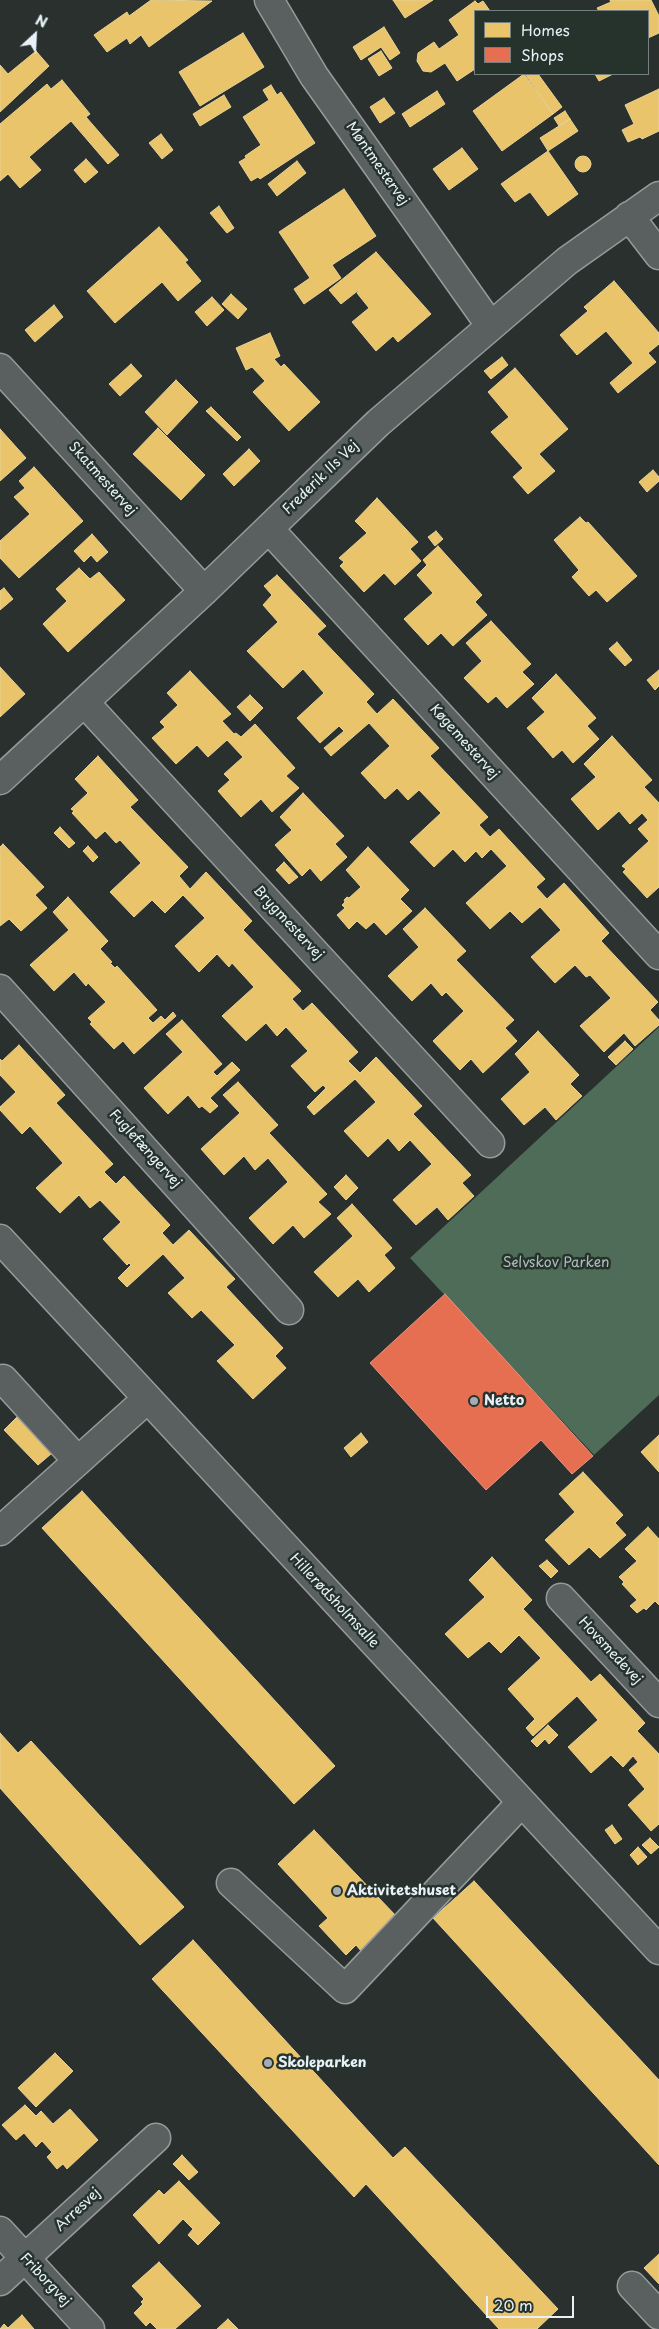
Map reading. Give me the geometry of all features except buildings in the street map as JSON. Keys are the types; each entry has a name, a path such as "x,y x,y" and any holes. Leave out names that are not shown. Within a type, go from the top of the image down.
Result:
{"street":[{"name":"Møntmestervej","path":"269,0 314,76 490,326"},
{"name":"Frederik IIs Vej","path":"0,780 204,591 378,423 567,260 659,196"},
{"path":"629,216 659,255"},
{"name":"Skatmestervej","path":"0,368 204,591"},
{"name":"Køgemestervej","path":"269,529 659,955"},
{"name":"Brygmestervej","path":"85,703 490,1143"},
{"name":"Fuglefængervej","path":"0,989 289,1310"},
{"name":"Hillerødsholmsalle","path":"0,1239 659,1950"},
{"path":"3,1379 78,1461"},
{"path":"0,1531 147,1399"},
{"name":"Hovsmedevej","path":"561,1598 659,1703"},
{"path":"232,1884 345,1989 521,1803"},
{"name":"Arresvej","path":"0,2281 156,2138"},
{"name":"Friborgvej","path":"0,2231 90,2329"},
{"path":"632,2286 659,2315"}],"green space":[{"name":"Selvskov Parken","path":"659,1027 659,1395 594,1455 410,1258"}],"place":[{"name":"Netto","path":"474,1401"},
{"name":"Aktivitetshuset","path":"337,1891"},
{"name":"Skoleparken","path":"268,2063"}]}
